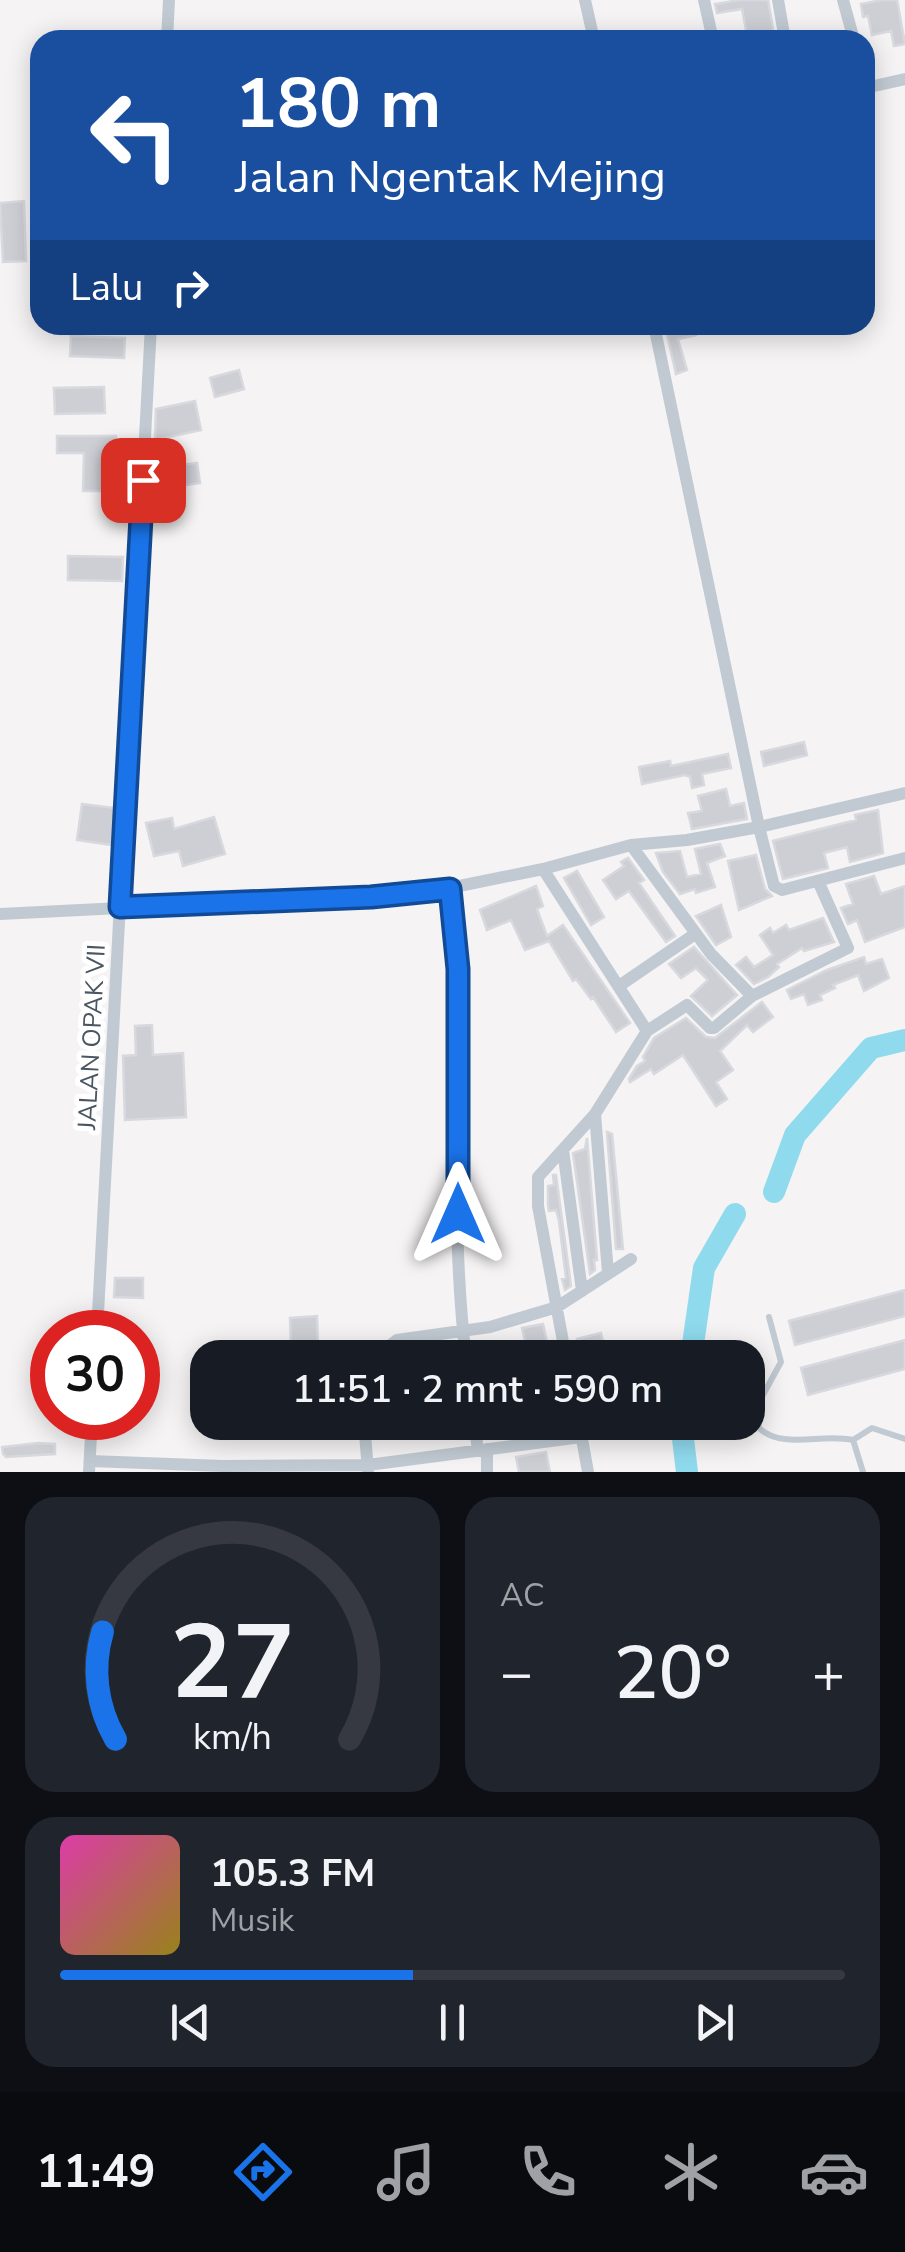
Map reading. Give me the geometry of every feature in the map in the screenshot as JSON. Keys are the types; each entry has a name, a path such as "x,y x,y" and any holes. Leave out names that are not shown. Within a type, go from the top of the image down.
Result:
{"street":[{"path":"168,30 169,0"},
{"path":"585,0 592,30"},
{"path":"704,0 711,30"},
{"path":"778,0 783,30"},
{"path":"842,0 851,30"},
{"path":"875,84 905,79"},
{"name":"JALAN OPAK VII","path":"98,1310 151,335"},
{"path":"656,335 758,827 776,888 782,890 905,858"},
{"path":"0,914 354,898 450,889 543,869 631,844 687,840 758,827 905,792"},
{"path":"631,844 695,934 752,996"},
{"path":"543,869 647,1030"},
{"path":"563,1340 537,1192 538,1178 595,1114 647,1030 687,1005 714,1028 752,996 848,948 818,881"},
{"path":"450,889 458,969 458,1214 464,1340"},
{"path":"619,986 695,934"},
{"path":"595,1114 608,1274"},
{"path":"563,1150 582,1291"},
{"path":"397,1340 505,1323 557,1307 632,1259"},
{"path":"91,1440 90,1466 316,1469 368,1468 532,1440"},
{"path":"366,1440 368,1468"},
{"path":"480,1440 487,1472"},
{"path":"582,1440 588,1472"}],"lane":[{"path":"769,1316 781,1362 757,1406 759,1428 769,1438 782,1441 829,1436 853,1440 872,1428 905,1439"},
{"path":"853,1440 864,1472"}],"building":[{"path":"768,0 773,30 746,30 742,9 717,13 715,4"},
{"path":"897,0 905,44 894,46 891,31 875,34 868,16 863,17 861,4"},
{"path":"24,201 26,261 3,262 0,203"},
{"path":"667,335 696,335 678,339 687,370 676,374"},
{"path":"71,336 125,338 124,358 70,356"},
{"path":"239,370 244,389 215,397 210,378"},
{"path":"104,387 105,413 55,414 54,388"},
{"path":"195,401 201,430 155,440 156,409"},
{"path":"57,436 116,436 115,457 127,457 127,491 83,491 84,453 57,453"},
{"path":"197,463 200,483 153,490 153,469"},
{"path":"68,556 123,557 122,581 68,580"},
{"path":"804,742 807,755 764,766 761,752"},
{"path":"728,754 731,768 702,774 704,785 692,788 690,777 685,775 642,784 639,767 670,761 671,766"},
{"path":"726,789 730,806 744,803 747,819 692,829 688,813 702,811 698,796"},
{"path":"82,804 115,808 112,845 77,840"},
{"path":"878,810 883,853 850,862 847,847 824,853 828,868 783,879 773,841 856,820 855,815"},
{"path":"214,817 225,854 183,866 179,851 154,856 146,823 172,818 174,829"},
{"path":"720,844 725,856 707,863 715,887 696,893 695,889 680,894 663,872 656,853 680,851 687,877 701,874 695,849"},
{"path":"756,855 765,889 772,896 739,910 728,861"},
{"path":"628,858 644,880 639,883 675,936 666,942 629,891 616,899 603,880 624,866 621,862"},
{"path":"577,871 604,917 591,925 564,878"},
{"path":"874,876 881,894 905,886 905,927 865,942 857,920 848,924 841,908 853,904 846,884"},
{"path":"536,886 543,906 537,909 547,936 563,925 630,1023 616,1032 593,997 576,979 573,981 549,941 525,950 511,920 487,930 480,910"},
{"path":"721,905 731,937 716,945 696,916"},
{"path":"823,918 834,942 804,951 802,948 754,984 736,965 746,957 754,967 773,955 760,935 770,928 773,933 786,925 789,930"},
{"path":"694,947 737,995 712,1016 691,996 708,980 696,968 681,978 669,964"},
{"path":"864,957 866,964 882,959 889,978 864,991 858,975 833,985 835,988 820,995 822,1000 808,1005 804,994 791,999 787,990"},
{"path":"762,1002 773,1017 753,1032 747,1025 720,1051 733,1070 716,1082 727,1099 716,1106 683,1055 654,1074 651,1069 630,1082 637,1066 645,1061 643,1057 654,1038 686,1018 706,1037 715,1038"},
{"path":"152,1025 153,1055 183,1053 186,1117 125,1120 123,1056 136,1055 135,1026"},
{"path":"607,1132 612,1134 623,1249 616,1249"},
{"path":"587,1138 597,1260 590,1274 573,1153 585,1149"},
{"path":"553,1175 571,1286 565,1290 559,1221 556,1210 549,1211 548,1205 548,1186 554,1185"},
{"path":"115,1278 143,1278 143,1298 114,1297"},
{"path":"905,1290 905,1316 795,1345 789,1321"},
{"path":"317,1316 318,1340 291,1340 290,1318"},
{"path":"543,1324 547,1340 525,1340 522,1328"},
{"path":"601,1333 603,1340 577,1340"},
{"path":"905,1340 905,1369 808,1395 801,1368"},
{"path":"55,1444 55,1454 3,1454 2,1447"},
{"path":"546,1452 550,1472 519,1472 516,1457"}],"waterway":[{"path":"774,1192 795,1135 871,1048 905,1040"},
{"path":"694,1340 704,1268 735,1214"},
{"path":"683,1440 687,1472"}],"route":[{"path":"143,480 120,907 371,897 450,889 458,969 458,1214"}]}
